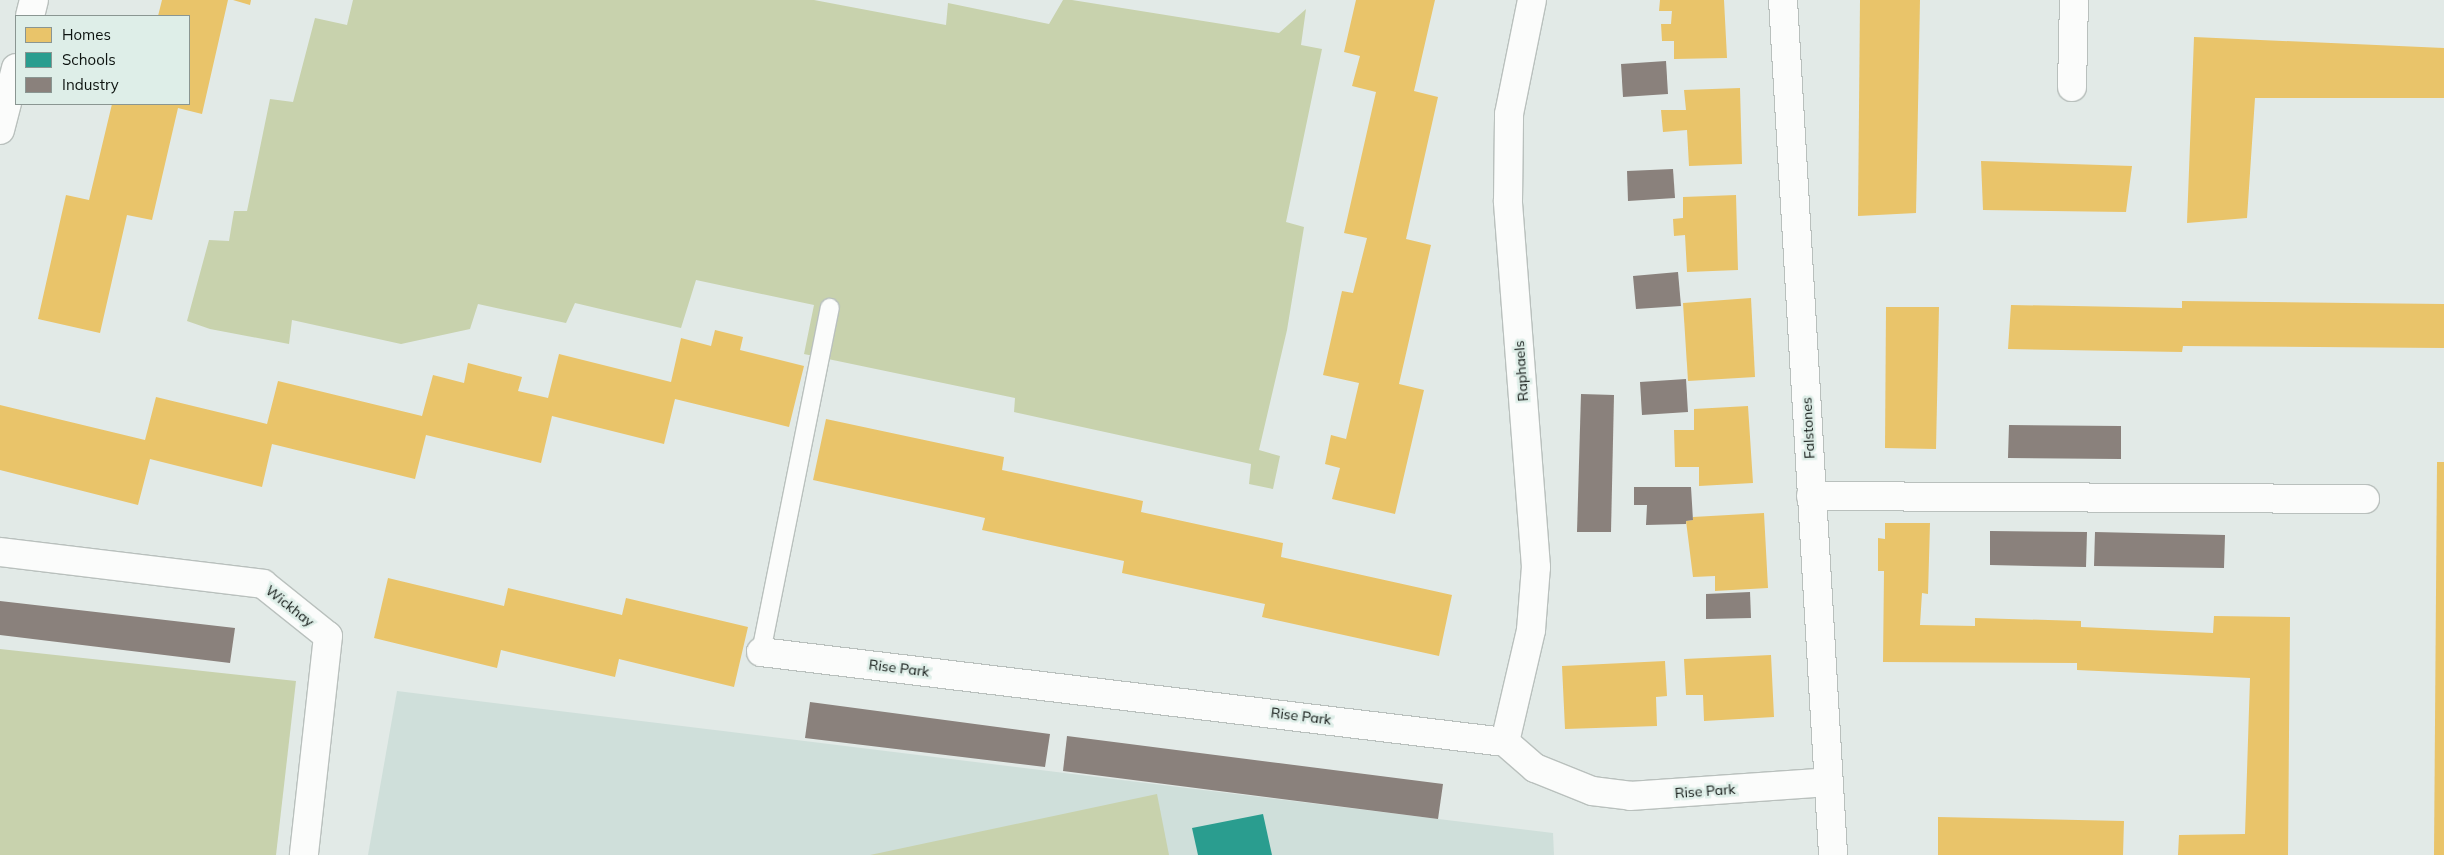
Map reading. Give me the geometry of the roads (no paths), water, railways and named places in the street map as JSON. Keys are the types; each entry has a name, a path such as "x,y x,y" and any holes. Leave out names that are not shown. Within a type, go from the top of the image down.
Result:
{"street":[{"path":"30,15 34,0"},
{"name":"Raphaels","path":"1505,742 1531,630 1536,567 1508,201 1510,114 1532,0"},
{"name":"Falstones","path":"1783,0 1833,855"},
{"path":"2072,87 2074,0"},
{"path":"0,130 15,72"},
{"path":"1811,496 2365,499"},
{"name":"Wickhay","path":"0,552 263,584 328,636 304,855"},
{"name":"Rise Park","path":"761,652 1505,742 1535,768 1592,791 1630,796 1829,782"}],"lane":[{"path":"761,652 830,308"}]}
